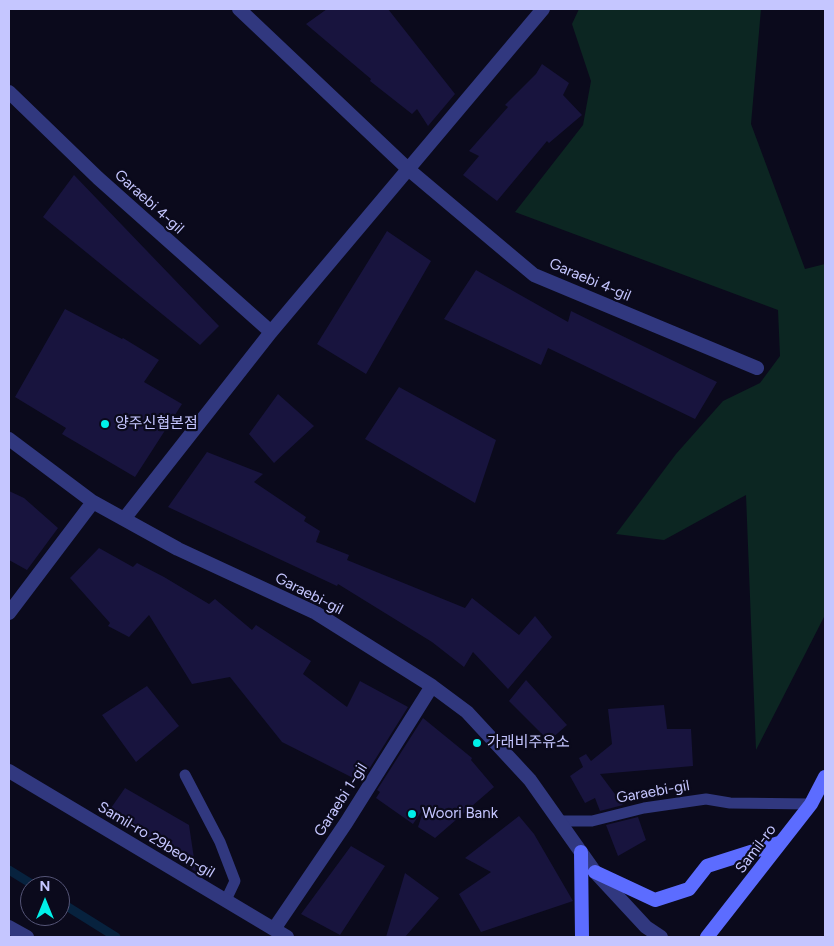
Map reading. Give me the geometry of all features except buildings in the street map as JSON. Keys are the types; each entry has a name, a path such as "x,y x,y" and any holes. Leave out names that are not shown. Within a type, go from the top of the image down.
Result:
{"main road":[{"name":"Samil-ro","path":"707,937 811,804 825,777"},
{"path":"595,872 655,900 688,889 707,866 779,843"},
{"path":"581,852 582,937"}],"street":[{"name":"Garaebi 4-gil","path":"239,9 408,169 534,275 757,368"},
{"path":"124,518 271,332 543,9"},
{"name":"Garaebi 4-gil","path":"9,92 98,178 271,332"},
{"name":"Garaebi-gil","path":"9,439 93,502 178,549 316,613 432,686 467,712 530,780 595,872 646,927 661,937"},
{"path":"9,613 93,502"},
{"name":"Garaebi 1-gil","path":"274,929 346,823 432,686"},
{"name":"Samil-ro 29beon-gil","path":"9,771 287,937"},
{"path":"9,926 27,937"}],"lane":[{"path":"185,774 220,842 235,881 226,900"},
{"name":"Garaebi-gil","path":"560,821 592,821 652,806 706,799 730,804 811,804"}],"green space":[{"path":"579,9 761,9 751,124 805,269 825,264 825,615 756,750 746,495 664,540 616,534 676,454 723,401 760,383 780,356 778,310 515,212 583,125 591,81 572,24"}],"waterway":[{"path":"9,870 20,877"},
{"path":"70,908 116,937"}],"place":[{"name":"양주신협본점","path":"105,424"},
{"name":"가래비주유소","path":"477,743"},
{"name":"Woori Bank","path":"412,814"}]}
